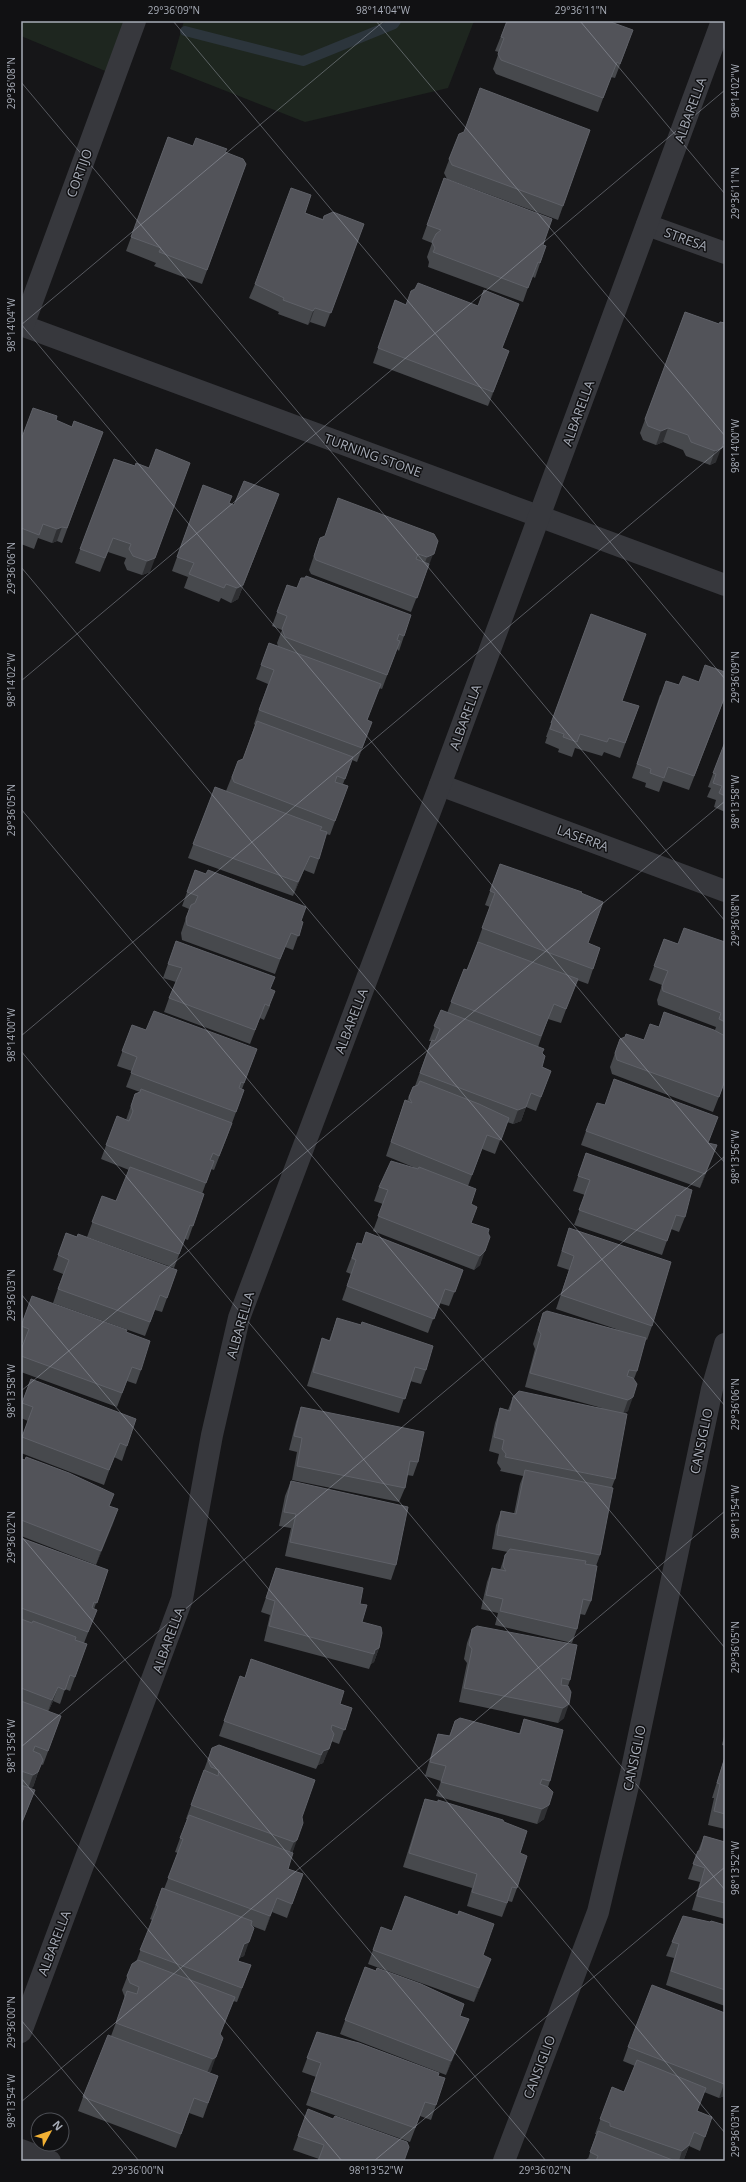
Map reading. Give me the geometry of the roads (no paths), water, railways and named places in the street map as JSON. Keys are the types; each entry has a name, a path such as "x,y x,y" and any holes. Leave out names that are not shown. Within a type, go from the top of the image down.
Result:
{"street":[{"name":"CORTIJO","path":"22,325 135,21"},
{"name":"ALBARELLA","path":"21,2032 182,1599 212,1435 239,1318 440,785 722,21"},
{"name":"STRESA","path":"647,225 725,253"},
{"name":"TURNING STONE","path":"22,325 725,585"},
{"name":"LASERRA","path":"440,785 725,891"},
{"name":"CANSIGLIO","path":"504,2161 598,1912 631,1773 712,1389 725,1344"},
{"path":"21,2150 50,2161"}],"waterway":[{"path":"185,31 303,61 394,24 396,21"}]}
